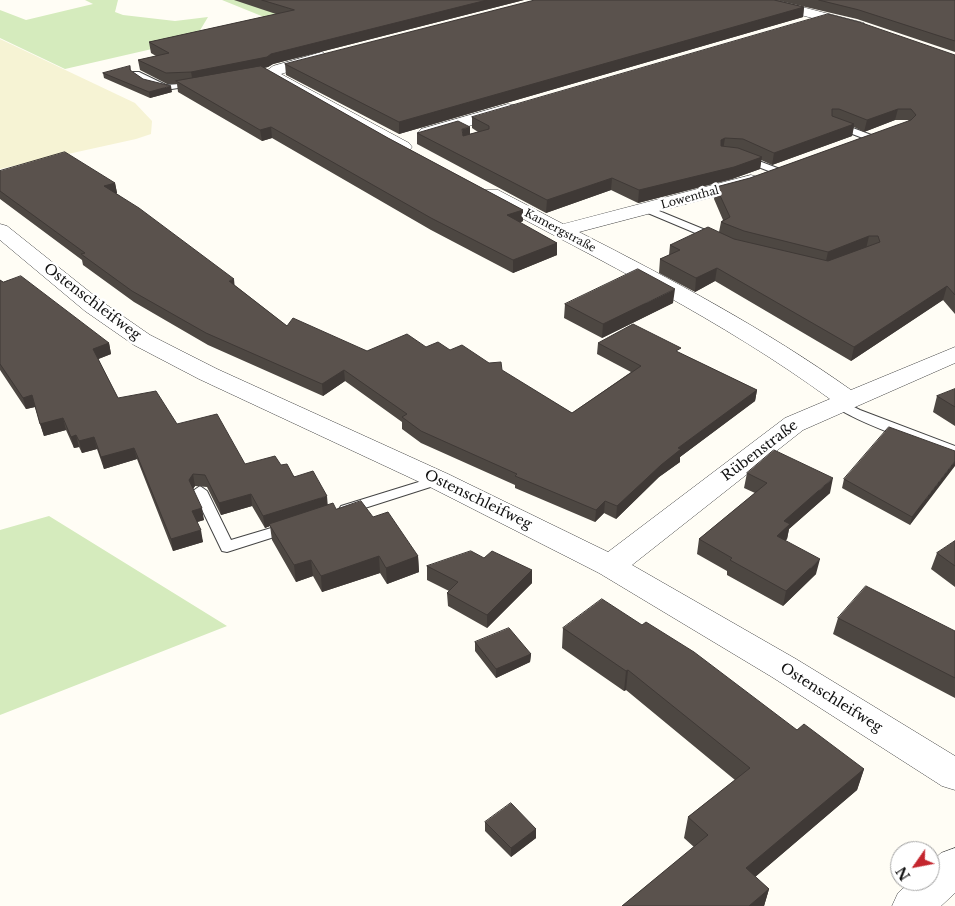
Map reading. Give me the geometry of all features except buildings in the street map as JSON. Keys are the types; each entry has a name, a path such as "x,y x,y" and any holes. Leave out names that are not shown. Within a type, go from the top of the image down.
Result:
{"street":[{"path":"759,0 871,30"},
{"path":"792,27 826,17"},
{"path":"337,54 268,71 274,77 421,156"},
{"path":"395,143 460,128 524,105"},
{"path":"843,148 891,131"},
{"name":"Lowenthal","path":"559,231 740,185 796,165"},
{"name":"Kamergstraße","path":"473,184 756,336 814,374 843,401"},
{"name":"Ostenschleifweg","path":"0,230 92,306 142,340 208,374 438,480 610,566 784,668 955,775"},
{"name":"Rübenstraße","path":"610,566 794,424 843,401 955,354"},
{"path":"913,906 955,866"}],"lane":[{"path":"136,74 166,88 188,87 205,83"},
{"path":"833,124 871,138"},
{"path":"731,155 738,155 777,171"},
{"path":"647,209 728,244"},
{"path":"843,401 855,414 955,451"},
{"path":"330,514 438,480"},
{"path":"200,491 227,547 302,523"}],"shaded area":[{"path":"0,39 135,103 152,121 151,134 0,169"}],"green space":[{"path":"85,0 118,0 115,12 123,15 175,21 208,17 199,32 264,17 222,0 365,0 65,69 0,38 0,10 26,20 93,4"},
{"path":"49,516 227,626 0,715 0,530"}]}
